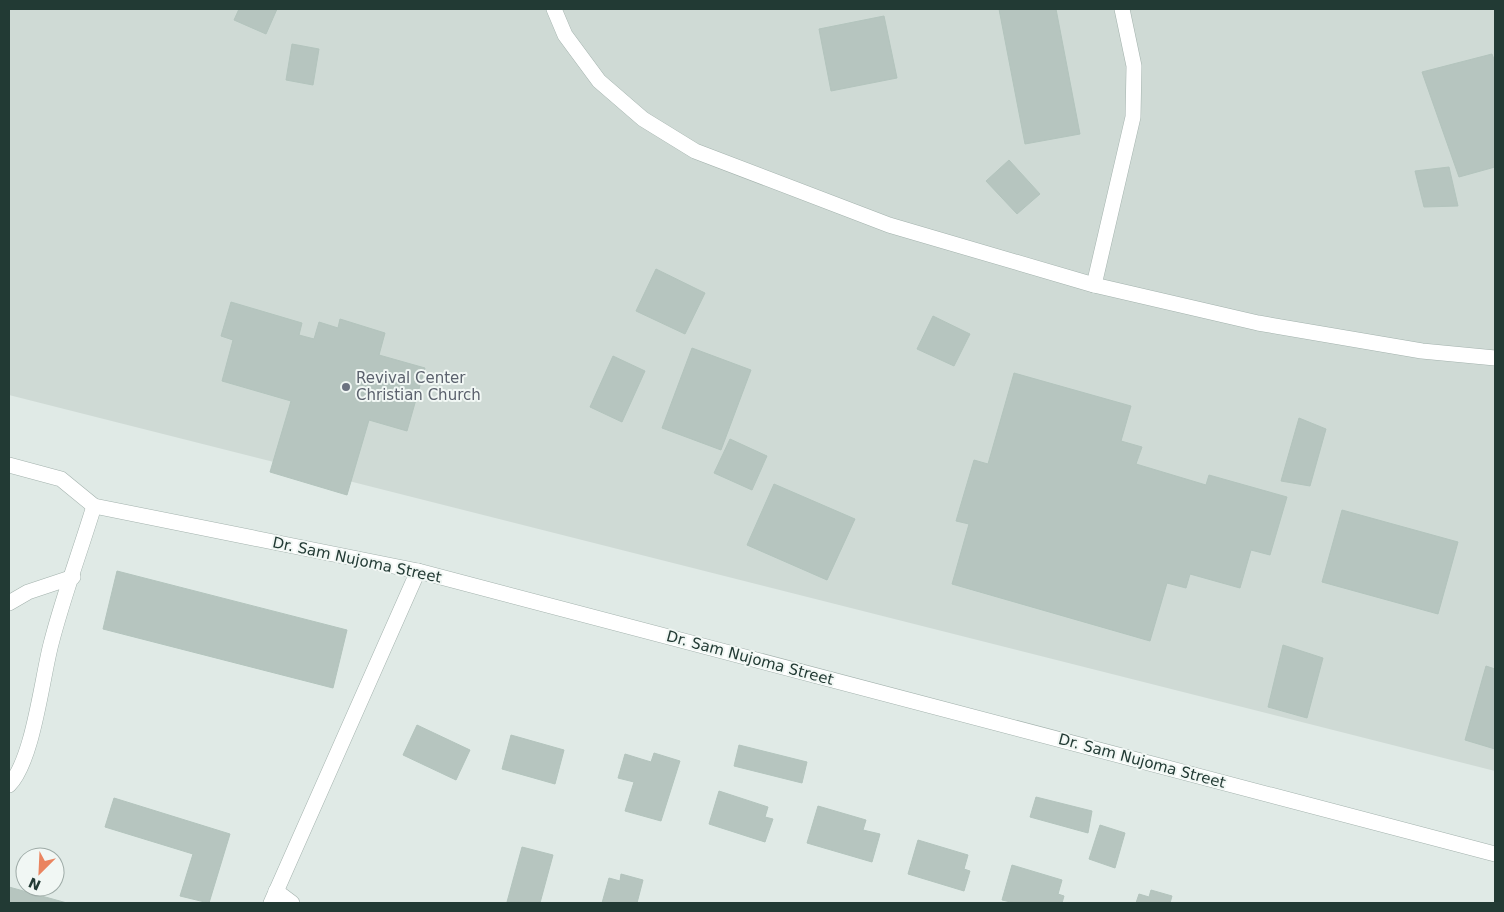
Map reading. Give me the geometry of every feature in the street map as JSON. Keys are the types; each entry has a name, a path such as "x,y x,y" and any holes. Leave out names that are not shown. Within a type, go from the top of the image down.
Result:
{"street":[{"path":"554,9 565,34 599,81 643,119 696,151 889,225 1094,285 1258,323 1422,351 1495,358"},
{"path":"1094,285 1133,117 1134,66 1122,9"},
{"name":"Dr. Sam Nujoma Street","path":"9,465 60,478 94,506 418,571 1495,854"},
{"path":"9,784 26,754 51,644 94,506"},
{"path":"292,903 274,897 418,571"},
{"path":"9,603 28,592 73,577"}],"shaded area":[{"path":"9,9 1495,9 1495,771 9,395"}],"building":[{"path":"239,9 277,9 266,34 234,20"},
{"path":"999,9 1056,9 1080,134 1025,144"},
{"path":"884,16 897,78 831,91 819,29"},
{"path":"292,44 319,49 313,85 286,80"},
{"path":"1492,54 1495,62 1495,167 1459,177 1422,72"},
{"path":"1009,160 1040,194 1017,214 986,181"},
{"path":"1449,167 1458,206 1424,207 1415,171"},
{"path":"656,269 705,293 685,334 636,311"},
{"path":"231,302 302,323 299,335 314,339 319,322 338,328 340,319 385,333 379,355 425,368 407,431 369,420 347,495 270,472 291,401 222,381 233,340 221,336"},
{"path":"933,316 970,334 954,366 917,349"},
{"path":"692,348 751,370 721,450 662,428"},
{"path":"613,356 645,371 622,422 590,407"},
{"path":"1014,373 1131,406 1121,441 1142,447 1136,464 1206,485 1209,475 1287,497 1270,555 1251,550 1240,588 1190,574 1186,588 1167,583 1150,641 952,584 969,524 956,521 974,460 988,464"},
{"path":"1299,418 1326,429 1310,486 1281,481"},
{"path":"730,439 767,456 752,490 714,473"},
{"path":"774,484 855,519 827,580 747,545"},
{"path":"1342,510 1458,542 1438,614 1322,582"},
{"path":"117,571 347,630 333,688 103,629"},
{"path":"1283,645 1323,658 1307,718 1268,707"},
{"path":"1486,666 1495,669 1495,749 1465,740"},
{"path":"417,725 470,750 456,780 403,755"},
{"path":"511,735 564,750 555,784 502,769"},
{"path":"739,745 807,762 802,783 734,766"},
{"path":"654,753 680,761 661,821 625,811 634,782 618,778 625,754 651,762"},
{"path":"719,791 768,807 765,817 773,819 765,842 709,824"},
{"path":"1036,797 1092,811 1088,833 1030,817"},
{"path":"114,798 230,834 209,903 180,896 193,854 105,827"},
{"path":"818,806 866,820 863,830 880,834 872,862 807,843"},
{"path":"1100,825 1125,833 1115,868 1089,859"},
{"path":"918,840 968,855 964,869 970,871 964,891 908,874"},
{"path":"522,847 553,855 540,903 507,902"},
{"path":"1012,865 1062,880 1058,894 1064,896 1062,903 1015,903 1002,900"},
{"path":"621,874 643,880 637,903 602,903 609,878 620,881"},
{"path":"9,887 15,889 15,897 45,897 67,903 9,903"},
{"path":"1151,890 1172,896 1170,903 1136,903 1139,894 1149,897"}],"place":[{"name":"Revival Center Christian Church","path":"346,387"}]}
